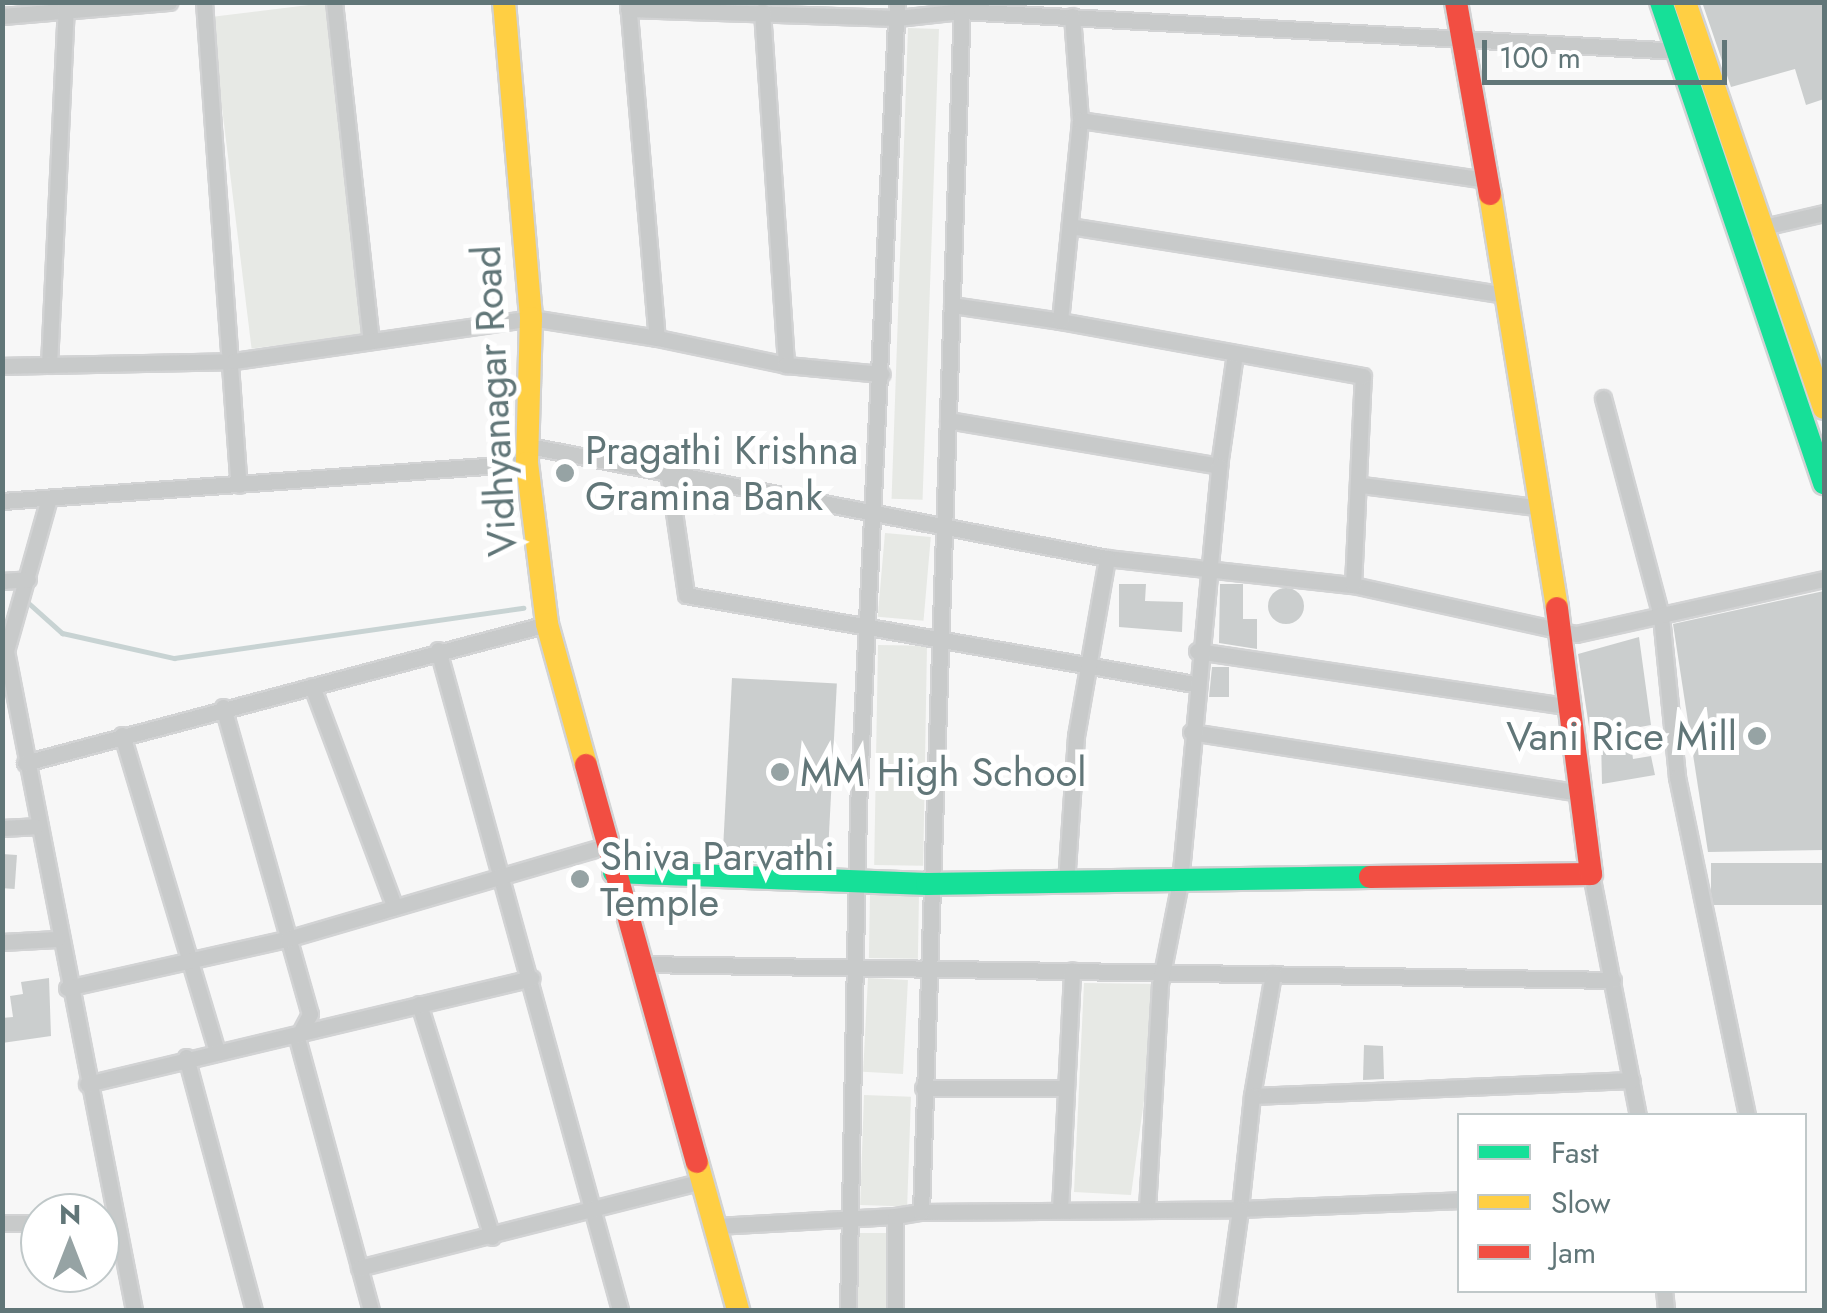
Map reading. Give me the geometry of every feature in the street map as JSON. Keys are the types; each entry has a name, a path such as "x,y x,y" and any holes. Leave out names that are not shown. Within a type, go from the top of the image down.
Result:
{"street":[{"path":"2,16 66,7 170,2"},
{"path":"204,2 234,361 239,485"},
{"path":"334,2 371,341"},
{"name":"Vidhyanagar Road","path":"504,2 531,318 528,455 547,624 738,1310"},
{"path":"1456,2 1563,628 1591,874 1638,1113"},
{"path":"1661,2 1824,483"},
{"path":"1685,2 1766,227 1824,408"},
{"path":"657,338 628,6 762,11 962,7 1462,42 1678,52"},
{"path":"49,365 66,7"},
{"path":"921,1212 924,967 962,7"},
{"path":"848,1310 857,880 897,10"},
{"path":"762,11 786,365"},
{"path":"1060,321 1080,120 1072,16"},
{"path":"1080,120 1485,180"},
{"path":"1740,232 1824,213"},
{"path":"1070,226 1505,295"},
{"path":"952,305 1363,376 1353,585"},
{"path":"2,366 234,361 531,318 657,338 786,365 882,374"},
{"path":"1147,1209 1162,972 1180,882 1196,651 1236,353"},
{"path":"1603,398 1661,616 1677,776 1746,1113"},
{"path":"948,420 1219,466"},
{"path":"2,501 239,485 528,455 668,471 944,522 1107,558 1353,585 1563,628 1576,634 1824,579"},
{"path":"668,471 686,596 869,624 1194,684"},
{"path":"1360,484 1543,508"},
{"path":"49,498 6,651 10,716 25,764 87,1084 103,1193"},
{"path":"1066,883 1087,666 1107,558"},
{"path":"2,581 28,579"},
{"path":"25,764 223,706 547,624"},
{"path":"438,650 504,876 620,1310"},
{"path":"1196,651 1573,708"},
{"path":"312,686 393,902"},
{"path":"223,706 310,1014 296,1038 371,1310"},
{"path":"1191,732 1582,793"},
{"path":"122,735 216,1049"},
{"path":"2,828 36,826"},
{"path":"67,988 286,939 393,902 504,876 606,846"},
{"path":"614,872 927,884 1591,874"},
{"path":"2,942 57,939"},
{"path":"641,964 1613,980"},
{"path":"1060,1210 1072,970"},
{"path":"1226,1310 1252,1096 1273,974"},
{"path":"87,1084 216,1049 296,1038 532,978"},
{"path":"419,1004 492,1237"},
{"path":"186,1057 254,1310"},
{"path":"1252,1096 1632,1080"},
{"path":"923,1088 1066,1088"},
{"path":"360,1268 595,1212 703,1181"},
{"path":"716,1226 848,1224 921,1212 1240,1209 1457,1200"},
{"path":"895,1216 895,1310"},
{"path":"120,1264 134,1310"}],"shaded area":[{"path":"325,3 366,335 252,349 211,17"},
{"path":"908,28 939,29 923,500 892,499"},
{"path":"885,533 931,537 924,621 878,617"},
{"path":"878,645 927,646 923,866 874,865"},
{"path":"870,894 919,895 918,959 869,958"},
{"path":"868,978 908,980 903,1074 863,1072"},
{"path":"1084,983 1160,984 1131,1195 1074,1192"},
{"path":"864,1095 911,1097 907,1207 860,1205"},
{"path":"857,1233 891,1233 891,1310 857,1310"}],"building":[{"path":"1702,2 1824,2 1824,99 1806,105 1795,69 1731,87"},
{"path":"1119,584 1146,584 1145,601 1183,602 1182,632 1119,627"},
{"path":"1220,584 1243,584 1243,619 1257,619 1257,649 1219,643"},
{"path":"1286,588 1299,593 1304,606 1299,619 1286,624 1273,619 1268,606 1273,593"},
{"name":"Vani Rice Mill","path":"1824,591 1824,850 1708,852 1673,624"},
{"path":"1639,637 1651,725 1629,729 1633,759 1651,756 1655,775 1602,784 1601,738 1591,740 1578,654"},
{"path":"1212,667 1229,667 1229,697 1209,697"},
{"name":"MM High School","path":"732,678 837,683 827,866 722,861"},
{"path":"2,854 17,855 15,889 2,888"},
{"path":"1711,863 1824,863 1824,905 1711,905"},
{"path":"49,978 51,1036 2,1043 2,1018 13,1017 10,996 23,994 21,982"},
{"path":"1364,1045 1383,1046 1384,1079 1363,1080"}],"waterway":[{"path":"25,600 62,633 174,658 523,608"}],"traffic: fast":[{"path":"1661,2 1824,483"},
{"path":"614,872 927,884 1370,877"}],"traffic: slow":[{"path":"504,2 531,318 527,463 547,624 586,765"},
{"path":"1685,2 1824,408"},
{"path":"1490,194 1557,608"},
{"path":"697,1162 738,1310"}],"traffic: jam":[{"path":"1456,2 1490,194"},
{"path":"1370,877 1591,874 1557,608"},
{"path":"586,765 697,1162"}],"place":[{"name":"Pragathi Krishna Gramina Bank","path":"565,473"},
{"name":"Vani Rice Mill","path":"1757,736"},
{"name":"MM High School","path":"780,772"},
{"name":"Shiva Parvathi Temple","path":"580,879"}]}
